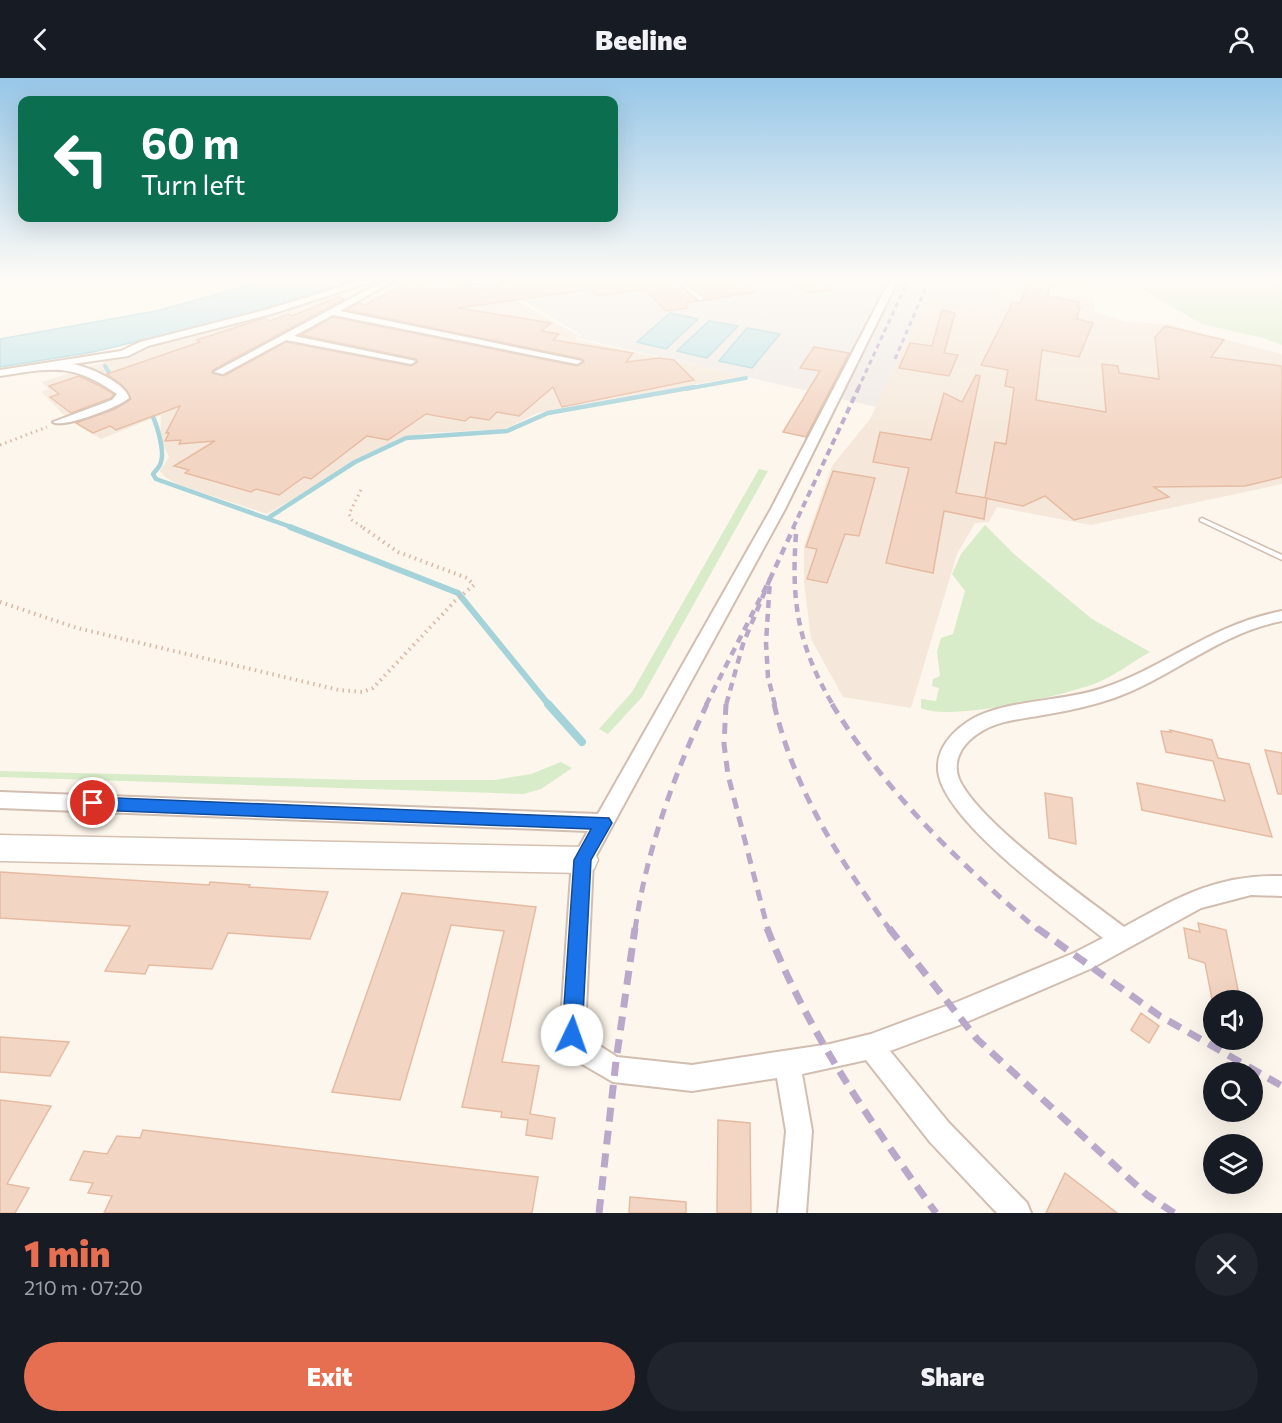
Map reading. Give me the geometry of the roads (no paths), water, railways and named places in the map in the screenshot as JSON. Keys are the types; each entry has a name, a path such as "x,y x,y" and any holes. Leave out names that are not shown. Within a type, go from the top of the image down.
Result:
{"street":[{"path":"0,373 124,354 144,344 195,331"},
{"path":"219,372 295,331"},
{"path":"426,331 577,361"},
{"path":"868,331 778,509 583,860 572,1035 591,1055 613,1069 692,1078 830,1057 871,1046 1082,961 1196,899 1251,885 1282,886"},
{"path":"284,337 411,361"},
{"path":"48,366 76,367 90,371 122,393 123,398 59,422"},
{"path":"1122,939 1014,851 963,803 949,778 948,758 953,744 975,724 992,718 1110,692 1202,644 1242,628 1282,616"},
{"path":"0,800 603,823"},
{"path":"0,848 583,860"},
{"path":"871,1046 902,1092 979,1176 1017,1213"},
{"path":"787,1063 799,1131 792,1213"}],"lane":[{"path":"1202,520 1282,558"}],"water":[{"path":"45,331 181,331 93,352 0,367 0,339"},
{"path":"650,331 685,331 666,349 637,342"},
{"path":"698,331 733,331 707,358 677,351"},
{"path":"744,331 780,334 752,368 719,361"}],"waterway":[{"path":"105,366 113,379 124,389"},
{"path":"686,389 746,378"},
{"path":"122,387 132,396"},
{"path":"268,518 355,462 406,438 507,431 548,413 694,387"},
{"path":"149,410 157,428 162,450 159,467 153,474 156,479 294,528"},
{"path":"290,527 458,593 549,705"},
{"path":"548,704 582,742"}],"railway":[{"path":"858,389 885,331"},
{"path":"895,359 907,331"},
{"path":"793,528 859,387"},
{"path":"770,579 794,527"},
{"path":"796,534 795,581 800,623 812,663 833,705"},
{"path":"706,705 770,579"},
{"path":"726,705 743,644 770,579"},
{"path":"770,579 766,643 768,677 775,705"},
{"path":"635,930 654,842 683,758 707,704"},
{"path":"726,704 724,744 728,775 768,930"},
{"path":"774,704 794,766 820,823 890,930"},
{"path":"832,704 853,737 900,797 952,853 1038,930"},
{"path":"599,1213 616,1061 635,928"},
{"path":"767,928 801,1004 821,1040 888,1146 936,1213"},
{"path":"889,928 977,1039 1147,1195 1174,1213"},
{"path":"1037,928 1160,1016 1282,1086"}]}
